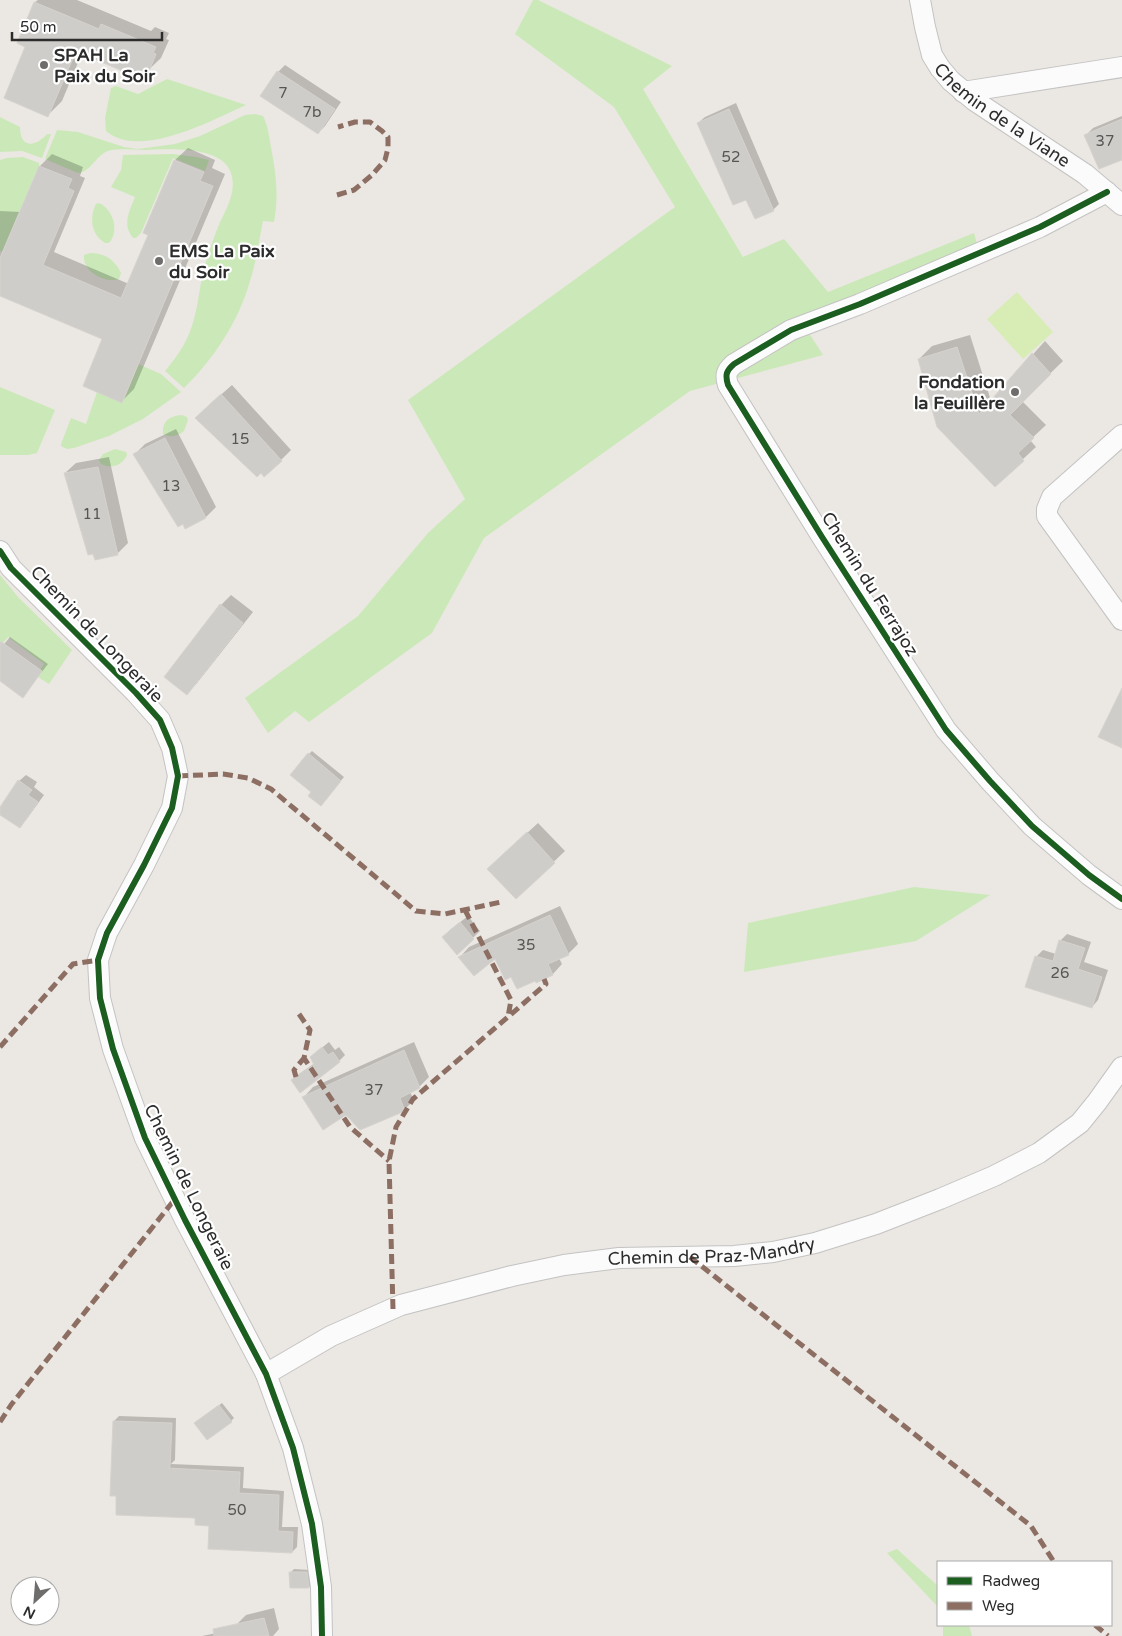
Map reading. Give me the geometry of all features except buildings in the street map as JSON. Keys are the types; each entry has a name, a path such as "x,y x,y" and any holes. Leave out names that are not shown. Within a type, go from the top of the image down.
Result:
{"street":[{"name":"Chemin de la Viane","path":"920,0 924,27 932,55 940,68 963,92 1085,174 1114,198"},
{"path":"963,92 1122,67"},
{"name":"Chemin du Ferrajoz","path":"1114,198 1040,227 860,304 791,330 734,364 728,370 726,376 728,385 822,537 946,730 1032,826 1089,875 1122,899"},
{"path":"1122,435 1052,497 1047,509 1047,516 1122,620"},
{"name":"Chemin de Longeraie","path":"0,552 11,568 136,693 160,720 172,748 178,776 172,808 144,866 107,933 98,960 100,998 113,1049 145,1138 185,1220 266,1374 293,1448 312,1524 321,1587 322,1636"},
{"name":"Chemin de Praz-Mandry","path":"266,1374 331,1336 401,1305 512,1276 564,1265 619,1258 734,1256 773,1252 815,1243 876,1224 994,1176 1039,1153 1080,1123 1098,1102 1122,1067"}],"green space":[{"path":"533,0 538,0 672,66 643,89 743,257 784,239 828,292 974,233 981,259 809,333 823,355 690,391 484,538 432,633 309,722 295,711 268,733 245,698 358,616 428,533 465,499 408,400 675,207 614,107 515,34"},
{"path":"167,79 246,105 196,127 156,139 137,141 120,139 106,131 105,118 111,88 116,86 138,94"},
{"path":"255,114 263,116 265,120 273,157 277,194 274,222 263,221 250,281 232,325 215,352 184,388 165,371 182,347 192,326 205,264 231,197 233,184 228,167 220,159 209,154 168,149 145,150 121,149 108,151 86,170 78,173 45,159 57,130 78,132 124,147 138,149 175,144 200,136 245,115"},
{"path":"0,117 20,127 23,139 29,144 38,142 47,134 51,134 42,158 22,151 0,152"},
{"path":"173,154 209,160 205,171 173,158 141,233 136,238 133,238 127,223 135,197 111,187 121,170 123,155"},
{"path":"23,157 39,163 39,166 2,252 0,251 0,160"},
{"path":"99,203 108,210 113,221 114,233 109,243 100,240 94,231 92,214 96,204"},
{"path":"90,253 100,254 113,261 121,273 119,279 107,280 91,271 84,261 84,255"},
{"path":"1017,292 1053,332 1023,359 987,319"},
{"path":"138,364 161,374 181,392 143,419 109,436 74,448 67,449 61,446 71,418 86,424 97,392 122,403"},
{"path":"0,387 55,410 37,453 28,455 0,455"},
{"path":"182,415 187,417 188,420 184,431 174,436 163,434 167,420"},
{"path":"115,449 126,452 125,459 116,466 101,464 99,460 103,454"},
{"path":"0,575 18,597 72,650 49,684 38,677 42,672 40,670 44,664 8,637 0,647"},
{"path":"914,887 990,895 916,941 744,972 748,923"},
{"path":"897,1549 937,1585 937,1606 887,1553"},
{"path":"943,1626 969,1626 972,1636 943,1636"}],"marked path":[{"path":"337,195 354,190 372,175 385,160 388,148 388,137 370,122 355,122 338,127"},
{"path":"178,776 223,774 248,778 271,789 416,911 445,914 501,902"},
{"path":"465,910 511,1000 508,1017"},
{"path":"0,1047 73,964 98,960"},
{"path":"393,1309 389,1161 396,1127 413,1099 546,984 544,979"},
{"path":"299,1014 310,1030 304,1058 350,1127 389,1161"},
{"path":"296,1077 294,1070 304,1058"},
{"path":"0,1422 11,1405 175,1199"},
{"path":"690,1257 1031,1526 1053,1561"},
{"path":"1096,1626 1108,1636"}],"cycle path":[{"path":"1107,192 1040,227 860,304 791,330 734,364 726,376 728,385 822,537 946,730 1032,826 1089,875 1122,899"},
{"path":"0,551 11,568 136,693 160,720 172,748 178,776 172,808 107,933 98,960 100,998 113,1049 145,1138 185,1220 266,1374 293,1448 312,1524 321,1587 322,1636"}],"place":[{"name":"SPAH La Paix du Soir","path":"44,65"},
{"name":"EMS La Paix du Soir","path":"159,261"},
{"name":"Fondation la Feuillère","path":"1015,392"}]}
